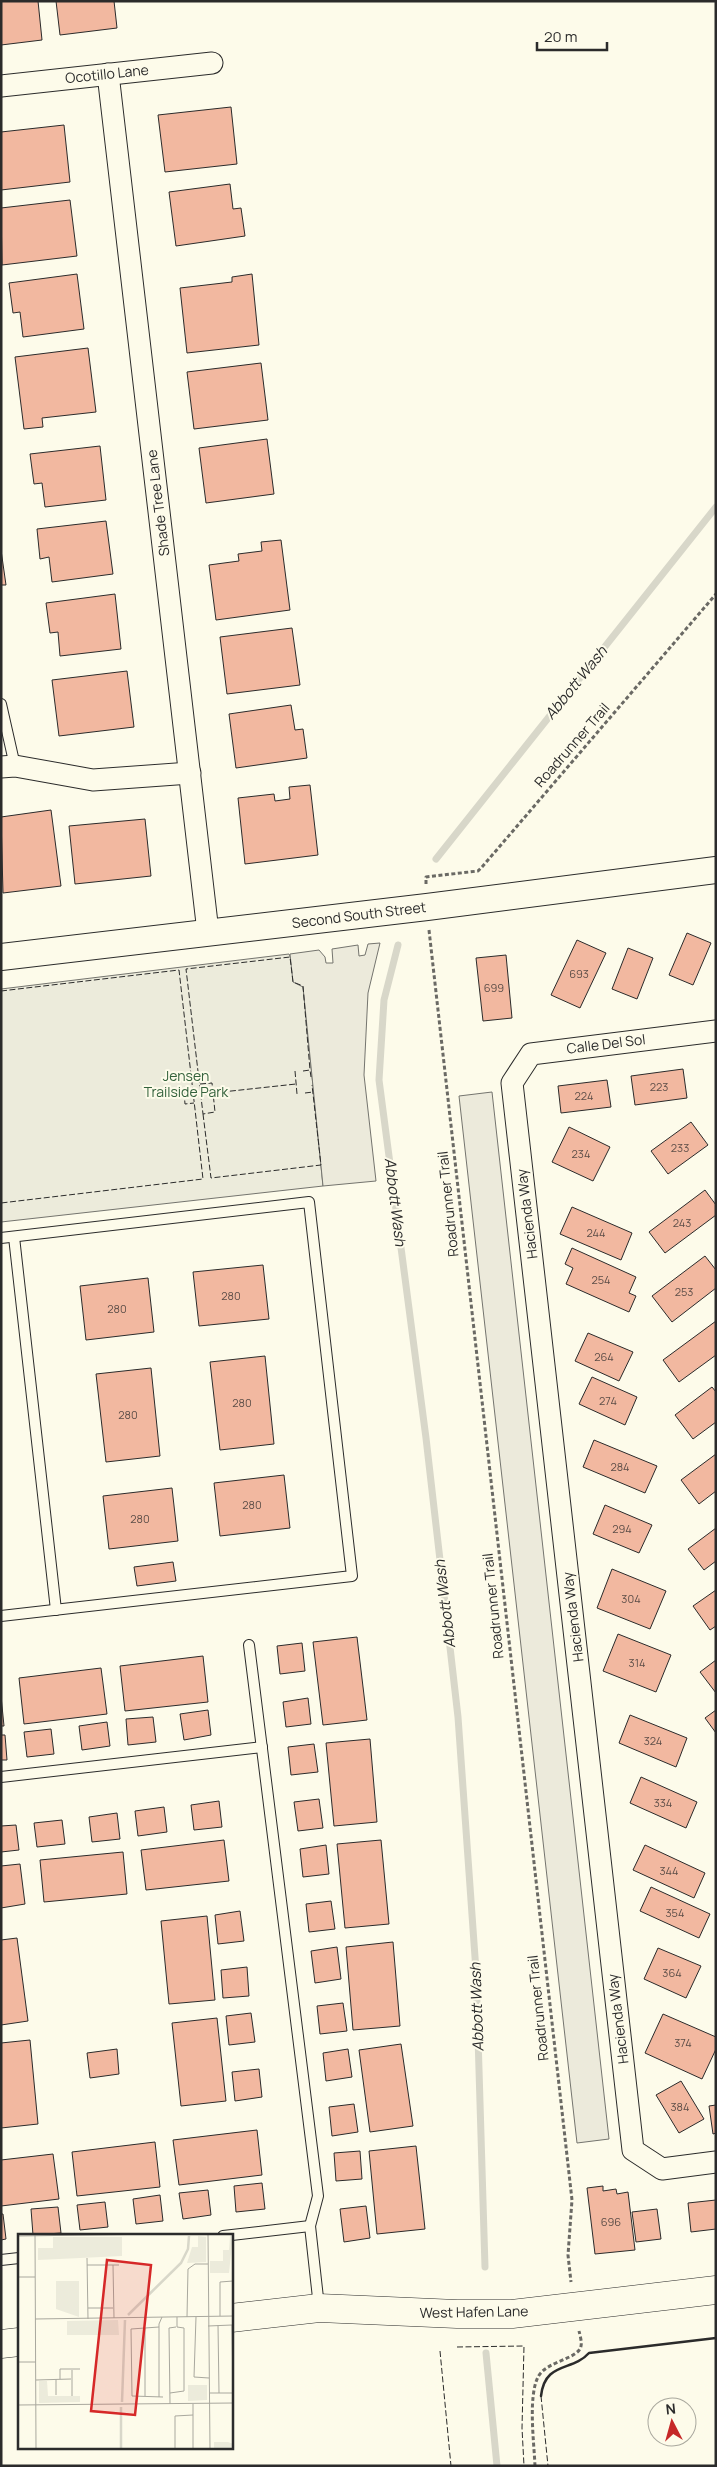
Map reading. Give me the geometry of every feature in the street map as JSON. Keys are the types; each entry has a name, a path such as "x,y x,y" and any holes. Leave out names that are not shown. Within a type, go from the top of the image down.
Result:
{"main road":[{"name":"West Hafen Lane","path":"232,2318 319,2308 457,2314 512,2314 716,2290"},
{"path":"1,2344 18,2342"}],"street":[{"name":"Ocotillo Lane","path":"1,86 212,63"},
{"name":"Shade Tree Lane","path":"108,74 208,932"},
{"path":"8,766 93,780 190,772"},
{"name":"Second South Street","path":"1,957 716,870"},
{"name":"Calle Del Sol","path":"512,1083 531,1054 716,1031"},
{"name":"Hacienda Way","path":"512,1083 633,2150 662,2169 716,2162"}],"lane":[{"path":"1,704 8,766"},
{"path":"1,1238 309,1202 352,1576 1,1616"},
{"path":"14,1237 56,1610"},
{"path":"249,1645 318,2196 310,2226 319,2308"},
{"path":"1,1777 262,1747"},
{"path":"232,2235 310,2226"},
{"path":"1,2260 18,2258"}],"path":[{"name":"Roadrunner Trail","path":"426,877 478,871 716,594"},
{"name":"Roadrunner Trail","path":"429,934 572,2200 568,2255 570,2276"},
{"path":"535,2466 533,2406 534,2389 538,2377 545,2368 576,2354 581,2347 580,2337"}],"green space":[{"name":"Jensen Trailside Park","path":"289,954 303,986 323,1186 1,1222 1,989"}],"shaded area":[{"path":"380,943 368,993 364,1075 376,1181 323,1186 303,987 293,982 290,954 319,950 325,957 326,963 333,963 332,949 358,945 359,956 365,955 368,944"},
{"path":"492,1092 609,2139 577,2143 459,1096"}],"building":[{"path":"1,1 38,1 42,40 1,45"},
{"path":"56,1 114,1 117,28 60,35"},
{"path":"231,107 237,164 165,172 158,115"},
{"path":"64,125 70,182 1,190 1,132"},
{"path":"230,184 233,209 241,208 245,236 176,246 169,192"},
{"path":"70,200 77,256 2,265 1,208"},
{"path":"77,274 84,329 23,337 20,312 13,313 9,283"},
{"path":"252,274 259,345 187,353 180,288 232,282 232,277"},
{"path":"88,348 96,412 42,418 43,427 24,429 15,357"},
{"path":"261,363 268,420 194,429 187,372"},
{"path":"267,439 274,494 206,503 199,448"},
{"path":"100,446 106,500 45,507 42,483 34,484 30,454"},
{"path":"106,521 113,574 52,582 49,557 40,559 37,529"},
{"path":"281,540 290,610 216,620 209,565 239,561 238,554 262,551 261,542"},
{"path":"1,550 6,585 1,585"},
{"path":"115,594 121,649 60,656 58,632 50,633 46,603"},
{"path":"292,628 300,685 227,694 220,637"},
{"path":"127,671 134,727 59,736 52,680"},
{"path":"291,705 295,730 303,729 307,758 236,768 229,714"},
{"path":"310,785 318,855 245,864 238,798 274,794 275,801 290,799 289,787"},
{"path":"51,810 61,886 3,893 1,817"},
{"path":"145,819 151,876 75,884 69,826"},
{"path":"687,933 711,943 693,985 669,975"},
{"path":"577,940 606,953 580,1008 551,995"},
{"path":"628,948 653,958 637,999 612,989"},
{"path":"506,955 512,1018 483,1021 476,958"},
{"path":"683,1069 687,1098 635,1105 631,1076"},
{"path":"607,1080 611,1107 561,1113 558,1086"},
{"path":"691,1122 708,1145 668,1174 651,1151"},
{"path":"569,1127 610,1147 593,1181 552,1162"},
{"path":"705,1190 716,1205 716,1215 665,1253 649,1232"},
{"path":"572,1207 632,1233 621,1260 560,1234"},
{"path":"572,1248 636,1277 629,1293 636,1296 629,1312 566,1284 573,1268 565,1264"},
{"path":"705,1256 716,1270 716,1288 672,1322 652,1296"},
{"path":"263,1265 269,1319 199,1326 193,1272"},
{"path":"148,1278 154,1332 86,1340 80,1286"},
{"path":"716,1321 716,1355 679,1382 663,1360"},
{"path":"588,1333 633,1352 619,1381 575,1361"},
{"path":"265,1356 274,1444 220,1450 210,1362"},
{"path":"151,1368 160,1456 106,1462 96,1374"},
{"path":"592,1377 637,1397 625,1425 579,1404"},
{"path":"712,1387 716,1392 716,1422 693,1439 675,1415"},
{"path":"594,1440 657,1466 645,1493 583,1467"},
{"path":"716,1454 716,1491 699,1504 681,1480"},
{"path":"284,1475 290,1528 220,1536 214,1483"},
{"path":"172,1488 178,1541 109,1549 103,1496"},
{"path":"605,1505 652,1525 639,1553 593,1534"},
{"path":"716,1528 716,1561 704,1570 688,1549"},
{"path":"173,1562 176,1581 137,1586 134,1567"},
{"path":"612,1569 666,1591 650,1629 597,1608"},
{"path":"716,1590 716,1626 710,1630 693,1606"},
{"path":"618,1634 671,1655 656,1692 603,1671"},
{"path":"357,1637 367,1720 323,1725 313,1642"},
{"path":"302,1643 305,1671 280,1674 277,1646"},
{"path":"203,1656 208,1702 125,1711 120,1666"},
{"path":"716,1660 716,1693 700,1672"},
{"path":"101,1668 107,1714 24,1724 19,1678"},
{"path":"1,1696 4,1726 1,1726"},
{"path":"308,1698 311,1724 286,1727 283,1702"},
{"path":"208,1710 211,1735 184,1740 180,1714"},
{"path":"716,1710 716,1733 705,1718"},
{"path":"630,1715 687,1738 676,1767 619,1743"},
{"path":"153,1717 156,1742 128,1745 126,1719"},
{"path":"107,1722 110,1746 82,1750 79,1726"},
{"path":"51,1729 54,1754 27,1757 24,1732"},
{"path":"1,1735 5,1735 7,1760 1,1760"},
{"path":"370,1739 377,1822 334,1826 326,1743"},
{"path":"314,1744 318,1772 291,1775 288,1747"},
{"path":"641,1777 697,1802 686,1828 630,1803"},
{"path":"319,1799 323,1828 298,1831 294,1802"},
{"path":"219,1801 222,1827 194,1830 191,1805"},
{"path":"164,1807 167,1832 138,1836 135,1811"},
{"path":"117,1813 120,1839 92,1842 89,1817"},
{"path":"62,1820 65,1844 37,1847 34,1823"},
{"path":"16,1825 19,1850 1,1852 1,1826"},
{"path":"224,1840 229,1881 146,1890 141,1850"},
{"path":"381,1840 389,1924 345,1928 337,1844"},
{"path":"326,1845 329,1874 303,1877 300,1849"},
{"path":"645,1845 705,1873 694,1898 633,1870"},
{"path":"123,1852 127,1894 44,1902 40,1860"},
{"path":"20,1864 25,1904 1,1908 1,1866"},
{"path":"651,1887 710,1914 699,1938 640,1911"},
{"path":"331,1901 335,1929 309,1932 306,1904"},
{"path":"240,1911 244,1941 218,1944 215,1915"},
{"path":"207,1916 215,2000 169,2004 161,1921"},
{"path":"17,1938 28,2021 1,2025 1,1940"},
{"path":"393,1942 400,2026 353,2030 346,1947"},
{"path":"337,1947 341,1979 315,1983 311,1951"},
{"path":"658,1948 701,1966 686,1998 644,1979"},
{"path":"247,1967 249,1996 223,1998 221,1970"},
{"path":"343,2003 347,2031 320,2034 317,2006"},
{"path":"251,2013 255,2042 229,2045 226,2016"},
{"path":"663,2014 716,2037 716,2049 702,2079 645,2053"},
{"path":"217,2018 226,2101 181,2106 172,2023"},
{"path":"30,2040 38,2124 1,2128 1,2043"},
{"path":"401,2044 413,2126 370,2132 359,2050"},
{"path":"117,2049 119,2074 90,2078 87,2053"},
{"path":"348,2049 352,2077 326,2081 323,2053"},
{"path":"259,2069 262,2097 235,2101 232,2072"},
{"path":"681,2081 704,2119 679,2133 656,2095"},
{"path":"354,2104 358,2132 332,2136 329,2107"},
{"path":"716,2105 716,2133 713,2134 709,2106"},
{"path":"257,2130 262,2175 179,2185 173,2140"},
{"path":"155,2142 160,2187 77,2196 72,2152"},
{"path":"416,2146 425,2229 377,2234 369,2151"},
{"path":"360,2151 362,2179 336,2181 334,2153"},
{"path":"53,2154 59,2199 1,2206 1,2160"},
{"path":"262,2183 265,2209 236,2212 234,2186"},
{"path":"603,2186 603,2191 616,2189 617,2194 628,2192 635,2250 595,2254 587,2188"},
{"path":"208,2190 211,2215 183,2219 179,2193"},
{"path":"160,2195 163,2221 136,2224 133,2199"},
{"path":"716,2200 716,2229 691,2232 688,2203"},
{"path":"105,2202 108,2227 80,2230 77,2205"},
{"path":"366,2206 370,2238 344,2242 340,2209"},
{"path":"58,2207 61,2233 33,2234 31,2209"},
{"path":"657,2209 661,2239 636,2242 632,2212"},
{"path":"1,2214 3,2214 6,2239 1,2240"}],"waterway":[{"name":"Abbott Wash","path":"436,859 716,507"},
{"name":"Abbott Wash","path":"398,945 384,1000 379,1080 426,1438 458,1717 476,1971 485,2267"},
{"name":"Abbott Wash","path":"486,2353 497,2466"}],"fence":[{"path":"200,1084 212,1083 215,1112 203,1114 186,969 290,957 293,982 303,986 310,1070"},
{"path":"1,991 179,970 203,1179 1,1203"},
{"path":"303,1071 310,1070 311,1077"},
{"path":"295,1071 297,1094"},
{"path":"213,1093 296,1084"},
{"path":"203,1114 211,1178 321,1165 312,1085"},
{"path":"184,1092 185,1104 194,1103"},
{"path":"305,1093 313,1092"},
{"path":"457,2347 524,2346 522,2428 524,2466"},
{"path":"440,2351 451,2466"},
{"path":"541,2396 548,2466"}],"wall":[{"path":"541,2396 544,2385 553,2372 575,2363 589,2353 716,2338"}]}
